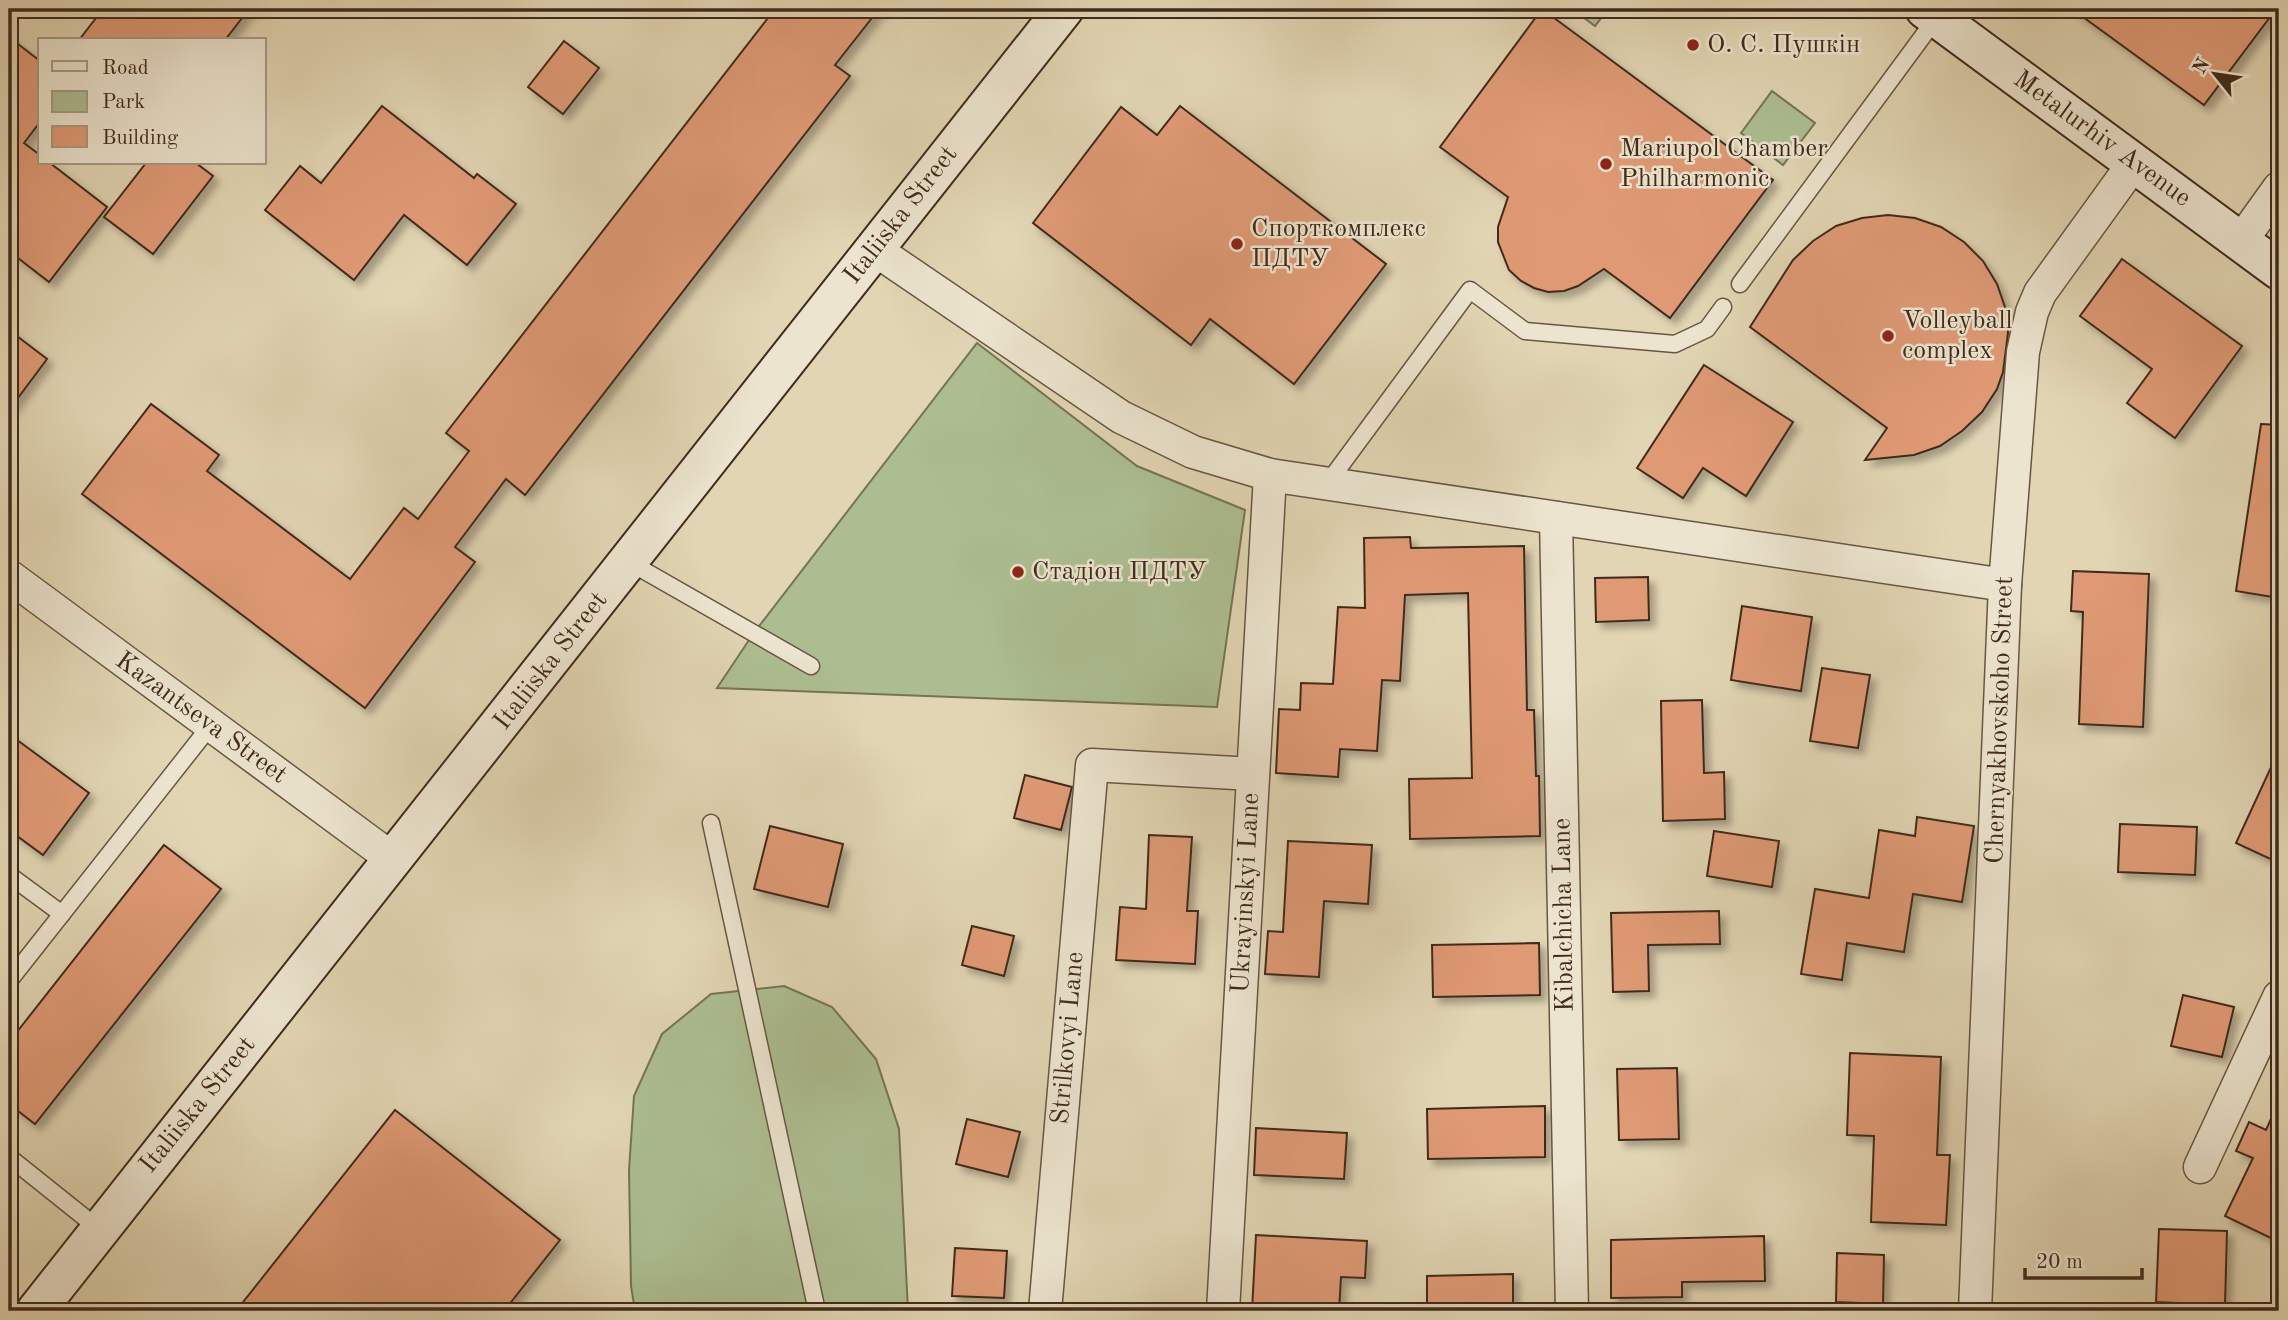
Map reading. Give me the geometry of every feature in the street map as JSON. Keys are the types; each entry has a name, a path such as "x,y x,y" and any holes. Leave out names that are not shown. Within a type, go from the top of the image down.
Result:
{"street":[{"name":"Italiiska Street","path":"36,1311 1064,9"},
{"name":"Metalurhiv Avenue","path":"1931,13 2279,270"},
{"name":"Chernyakhovskoho Street","path":"1975,1311 2005,585 2023,352 2032,312 2040,293 2134,163"},
{"path":"2241,241 2279,188"},
{"path":"874,249 1121,417 1193,452 1270,475 2005,585"},
{"name":"Ukrayinskyi Lane","path":"1223,1311 1270,475"},
{"name":"Kibalchicha Lane","path":"1556,518 1572,1311"},
{"name":"Kazantseva Street","path":"9,576 394,860"},
{"name":"Strilkovyi Lane","path":"1045,1311 1092,765 1253,774"},
{"path":"2200,1167 2279,997"}],"lane":[{"path":"1740,284 1931,13"},
{"path":"1327,484 1470,290 1525,331 1675,344 1707,329 1723,307"},
{"path":"629,562 811,667"},
{"path":"9,981 211,725"},
{"path":"711,823 817,1311"},
{"path":"9,874 62,914"},
{"path":"9,1157 99,1229"}],"green space":[{"path":"1572,9 1608,9 1595,26"},
{"path":"1772,91 1815,123 1783,165 1741,133"},
{"name":"Стадіон ПДТУ","path":"977,343 1137,466 1245,510 1217,707 717,688 753,634"},
{"path":"784,986 832,1007 876,1059 899,1129 908,1311 635,1311 631,1286 629,1170 634,1096 662,1034 711,994"}],"building":[{"path":"103,9 249,9 227,38 81,38"},
{"path":"775,9 879,9 835,65 850,76 525,495 506,479 455,547 475,562 365,708 82,494 151,404 219,455 207,471 350,579 404,508 418,519 469,451 446,433"},
{"path":"1542,9 1773,180 1670,318 1604,269 1578,286 1564,291 1548,292 1521,281 1509,270 1498,242 1498,227 1508,197 1440,147"},
{"path":"2072,9 2276,9 2204,105"},
{"path":"9,37 38,59 38,125 24,143 38,154 38,164 51,164 107,207 49,282 9,251"},
{"path":"564,41 599,68 563,114 528,87"},
{"path":"382,106 474,178 477,174 516,204 467,265 404,215 354,280 265,210 300,166 321,183"},
{"path":"1180,106 1386,264 1294,384 1210,319 1191,345 1033,223 1121,107 1157,135"},
{"path":"145,164 197,164 213,176 153,254 104,217"},
{"path":"1888,215 1915,218 1941,227 1964,242 1983,261 1997,284 2006,310 2008,333 2003,372 1997,389 1982,412 1962,431 1940,446 1914,455 1865,460 1887,428 1750,327 1793,260 1813,241 1836,226 1862,218"},
{"path":"2122,259 2242,346 2175,438 2127,403 2152,369 2080,316"},
{"path":"9,330 47,359 9,410"},
{"path":"1704,365 1793,422 1746,496 1703,468 1683,498 1637,468"},
{"path":"2261,424 2279,425 2279,598 2236,591"},
{"path":"1410,537 1411,548 1524,546 1527,710 1534,710 1540,836 1410,839 1409,779 1472,778 1468,593 1405,595 1400,681 1382,680 1377,751 1340,749 1338,777 1276,773 1279,709 1300,710 1301,683 1333,684 1338,607 1365,608 1364,538"},
{"path":"2073,571 2149,574 2143,727 2079,724 2083,612 2071,611"},
{"path":"1648,577 1649,620 1596,622 1595,578"},
{"path":"1742,606 1812,617 1801,691 1731,680"},
{"path":"1822,668 1870,675 1858,748 1810,741"},
{"path":"1702,700 1704,773 1724,772 1725,819 1663,821 1661,701"},
{"path":"9,734 89,793 43,855 9,830"},
{"path":"2279,750 2279,863 2236,843"},
{"path":"1025,775 1072,787 1061,830 1014,818"},
{"path":"1917,817 1974,826 1962,902 1913,894 1904,952 1847,943 1842,980 1801,974 1815,889 1869,898 1879,830 1915,836"},
{"path":"2120,824 2197,827 2195,875 2118,872"},
{"path":"770,826 843,844 828,907 754,889"},
{"path":"1714,831 1779,841 1772,887 1707,876"},
{"path":"1149,835 1192,837 1187,911 1198,911 1195,964 1116,960 1120,907 1146,909"},
{"path":"1288,841 1372,845 1368,904 1324,901 1319,977 1265,974 1268,931 1283,932"},
{"path":"164,845 221,889 35,1124 9,1104 9,1042"},
{"path":"1719,911 1720,944 1648,945 1649,991 1613,992 1611,913"},
{"path":"972,926 1014,936 1004,976 962,965"},
{"path":"1539,943 1540,995 1433,997 1432,945"},
{"path":"2183,995 2234,1007 2222,1057 2171,1046"},
{"path":"1850,1053 1941,1057 1937,1155 1950,1155 1946,1225 1871,1222 1874,1136 1847,1135"},
{"path":"1677,1068 1679,1139 1619,1140 1617,1069"},
{"path":"2279,1101 2279,1242 2225,1216 2253,1158 2236,1151 2249,1122 2266,1130"},
{"path":"1545,1106 1545,1157 1428,1159 1427,1109"},
{"path":"395,1110 560,1240 504,1311 236,1311"},
{"path":"967,1119 1020,1132 1008,1177 956,1164"},
{"path":"1256,1128 1347,1133 1344,1179 1254,1175"},
{"path":"2159,1229 2227,1231 2225,1305 2156,1302"},
{"path":"1256,1235 1367,1241 1365,1278 1341,1277 1339,1311 1252,1311"},
{"path":"1764,1236 1765,1281 1682,1282 1682,1297 1611,1298 1611,1240"},
{"path":"955,1248 1007,1251 1004,1298 952,1296"},
{"path":"1837,1253 1884,1255 1883,1304 1836,1302"},
{"path":"1513,1274 1513,1311 1427,1311 1427,1276"}],"place":[{"name":"О. С. Пушкін","path":"1693,45"},
{"name":"Mariupol Chamber Philharmonic","path":"1606,164"},
{"name":"Спорткомплекс ПДТУ","path":"1237,244"},
{"name":"Volleyball complex","path":"1888,336"},
{"name":"Стадіон ПДТУ","path":"1018,572"}]}
